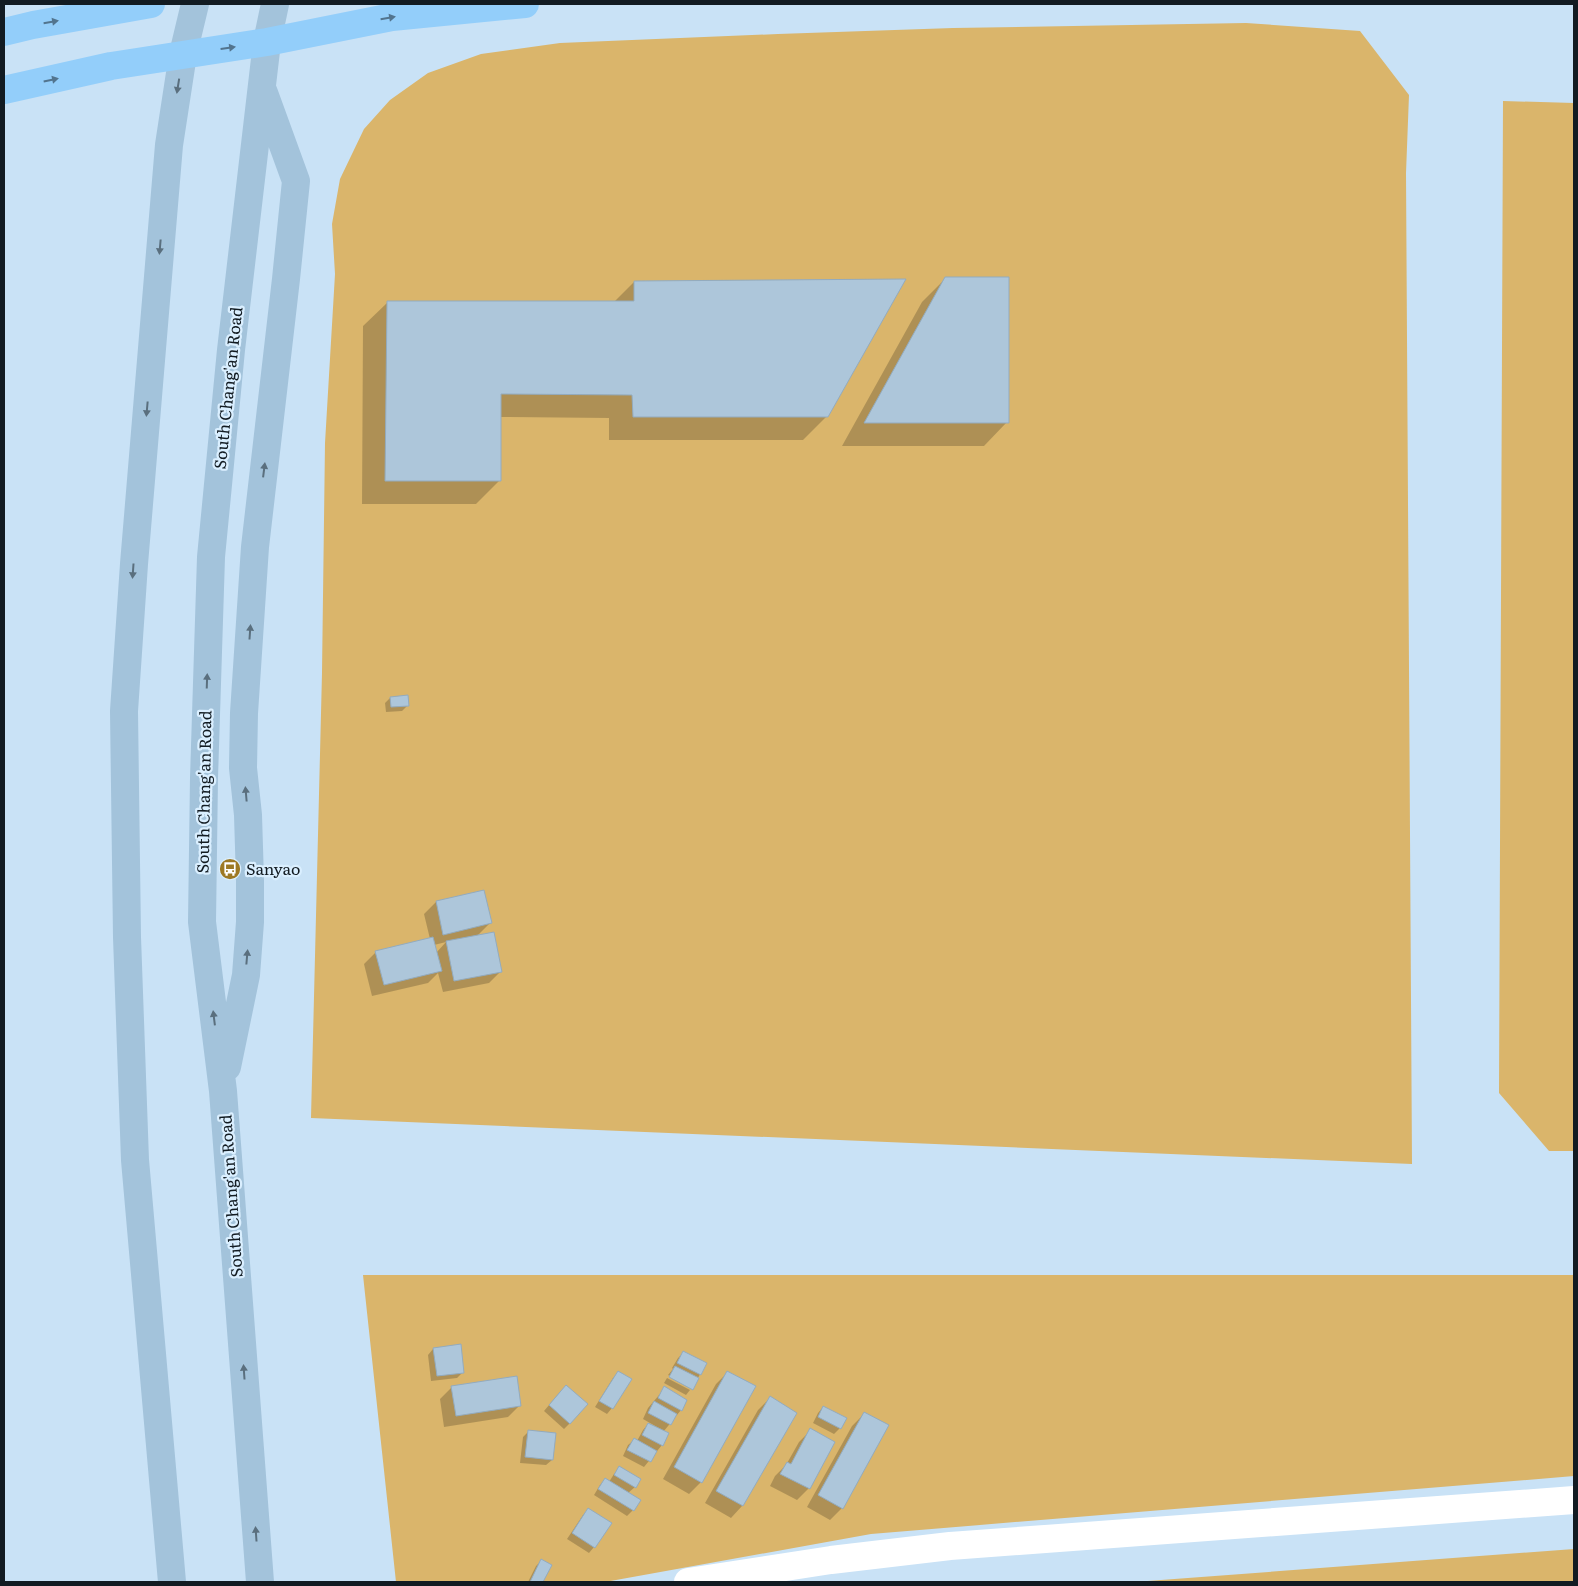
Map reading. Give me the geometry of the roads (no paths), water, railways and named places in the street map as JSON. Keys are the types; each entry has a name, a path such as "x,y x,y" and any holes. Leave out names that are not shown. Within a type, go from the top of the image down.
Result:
{"highway":[{"path":"4,32 151,4"},
{"path":"4,90 111,66 267,42 392,17 525,4"}],"main road":[{"path":"172,1582 135,1160 127,937 124,711 134,554 169,145 183,54 195,4"},
{"name":"South Chang'an Road","path":"260,1582 223,1091 202,922 204,778 211,557 231,350 267,42 275,4"},
{"path":"223,1091 246,966 250,922 248,815 243,768 244,713 255,547 296,182 262,87"}],"street":[{"path":"688,1582 830,1560 950,1546 1574,1500"}],"place":[{"name":"Sanyao","path":"230,869"}]}
